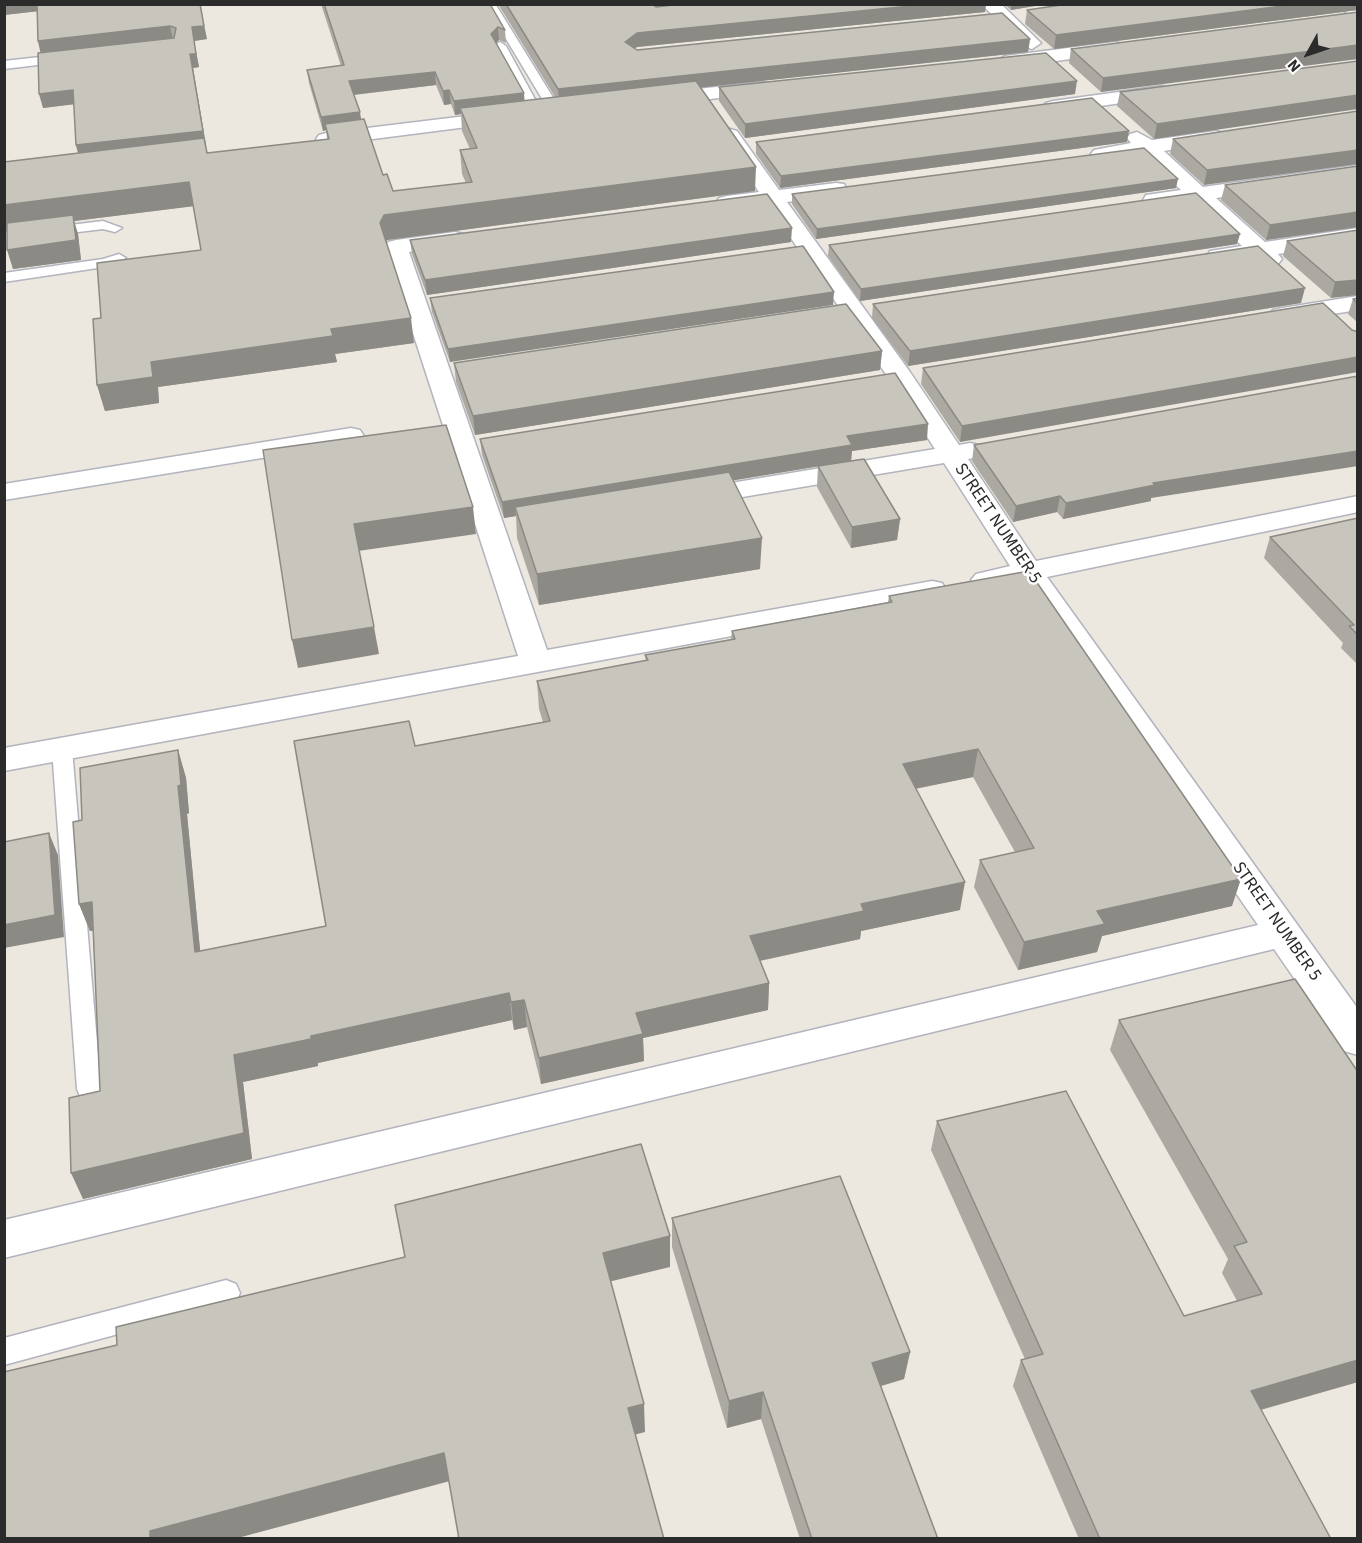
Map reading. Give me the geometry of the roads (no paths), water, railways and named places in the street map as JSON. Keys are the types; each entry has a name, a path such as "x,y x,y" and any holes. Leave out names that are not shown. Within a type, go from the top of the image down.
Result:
{"street":[{"path":"1339,12 1358,15"},
{"path":"992,14 1029,15"},
{"path":"992,14 1063,72"},
{"path":"987,64 1139,45"},
{"path":"635,102 785,85"},
{"path":"1080,86 1283,272"},
{"path":"1038,108 1179,90"},
{"name":"STREET NUMBER 5","path":"702,94 852,311 901,377 1029,572 1358,1040"},
{"path":"312,141 579,109"},
{"path":"1077,157 1241,134"},
{"path":"738,147 762,144"},
{"path":"1128,204 1358,171"},
{"path":"702,207 855,186"},
{"path":"1201,258 1358,235"},
{"path":"479,236 396,247 440,374 473,446 504,529 536,664"},
{"path":"416,305 439,302"},
{"path":"1253,320 1358,303"},
{"path":"440,374 463,370"},
{"path":"4,492 351,436"},
{"path":"668,501 997,446"},
{"path":"4,760 1029,572 1358,504"},
{"path":"4,1239 1284,933"}],"lane":[{"path":"478,4 547,113"},
{"path":"490,5 547,113"},
{"path":"4,65 83,56"},
{"path":"4,237 103,225 115,228"},
{"path":"4,278 106,263 119,258"},
{"path":"62,749 90,1089"},
{"path":"4,1352 226,1293"}]}
